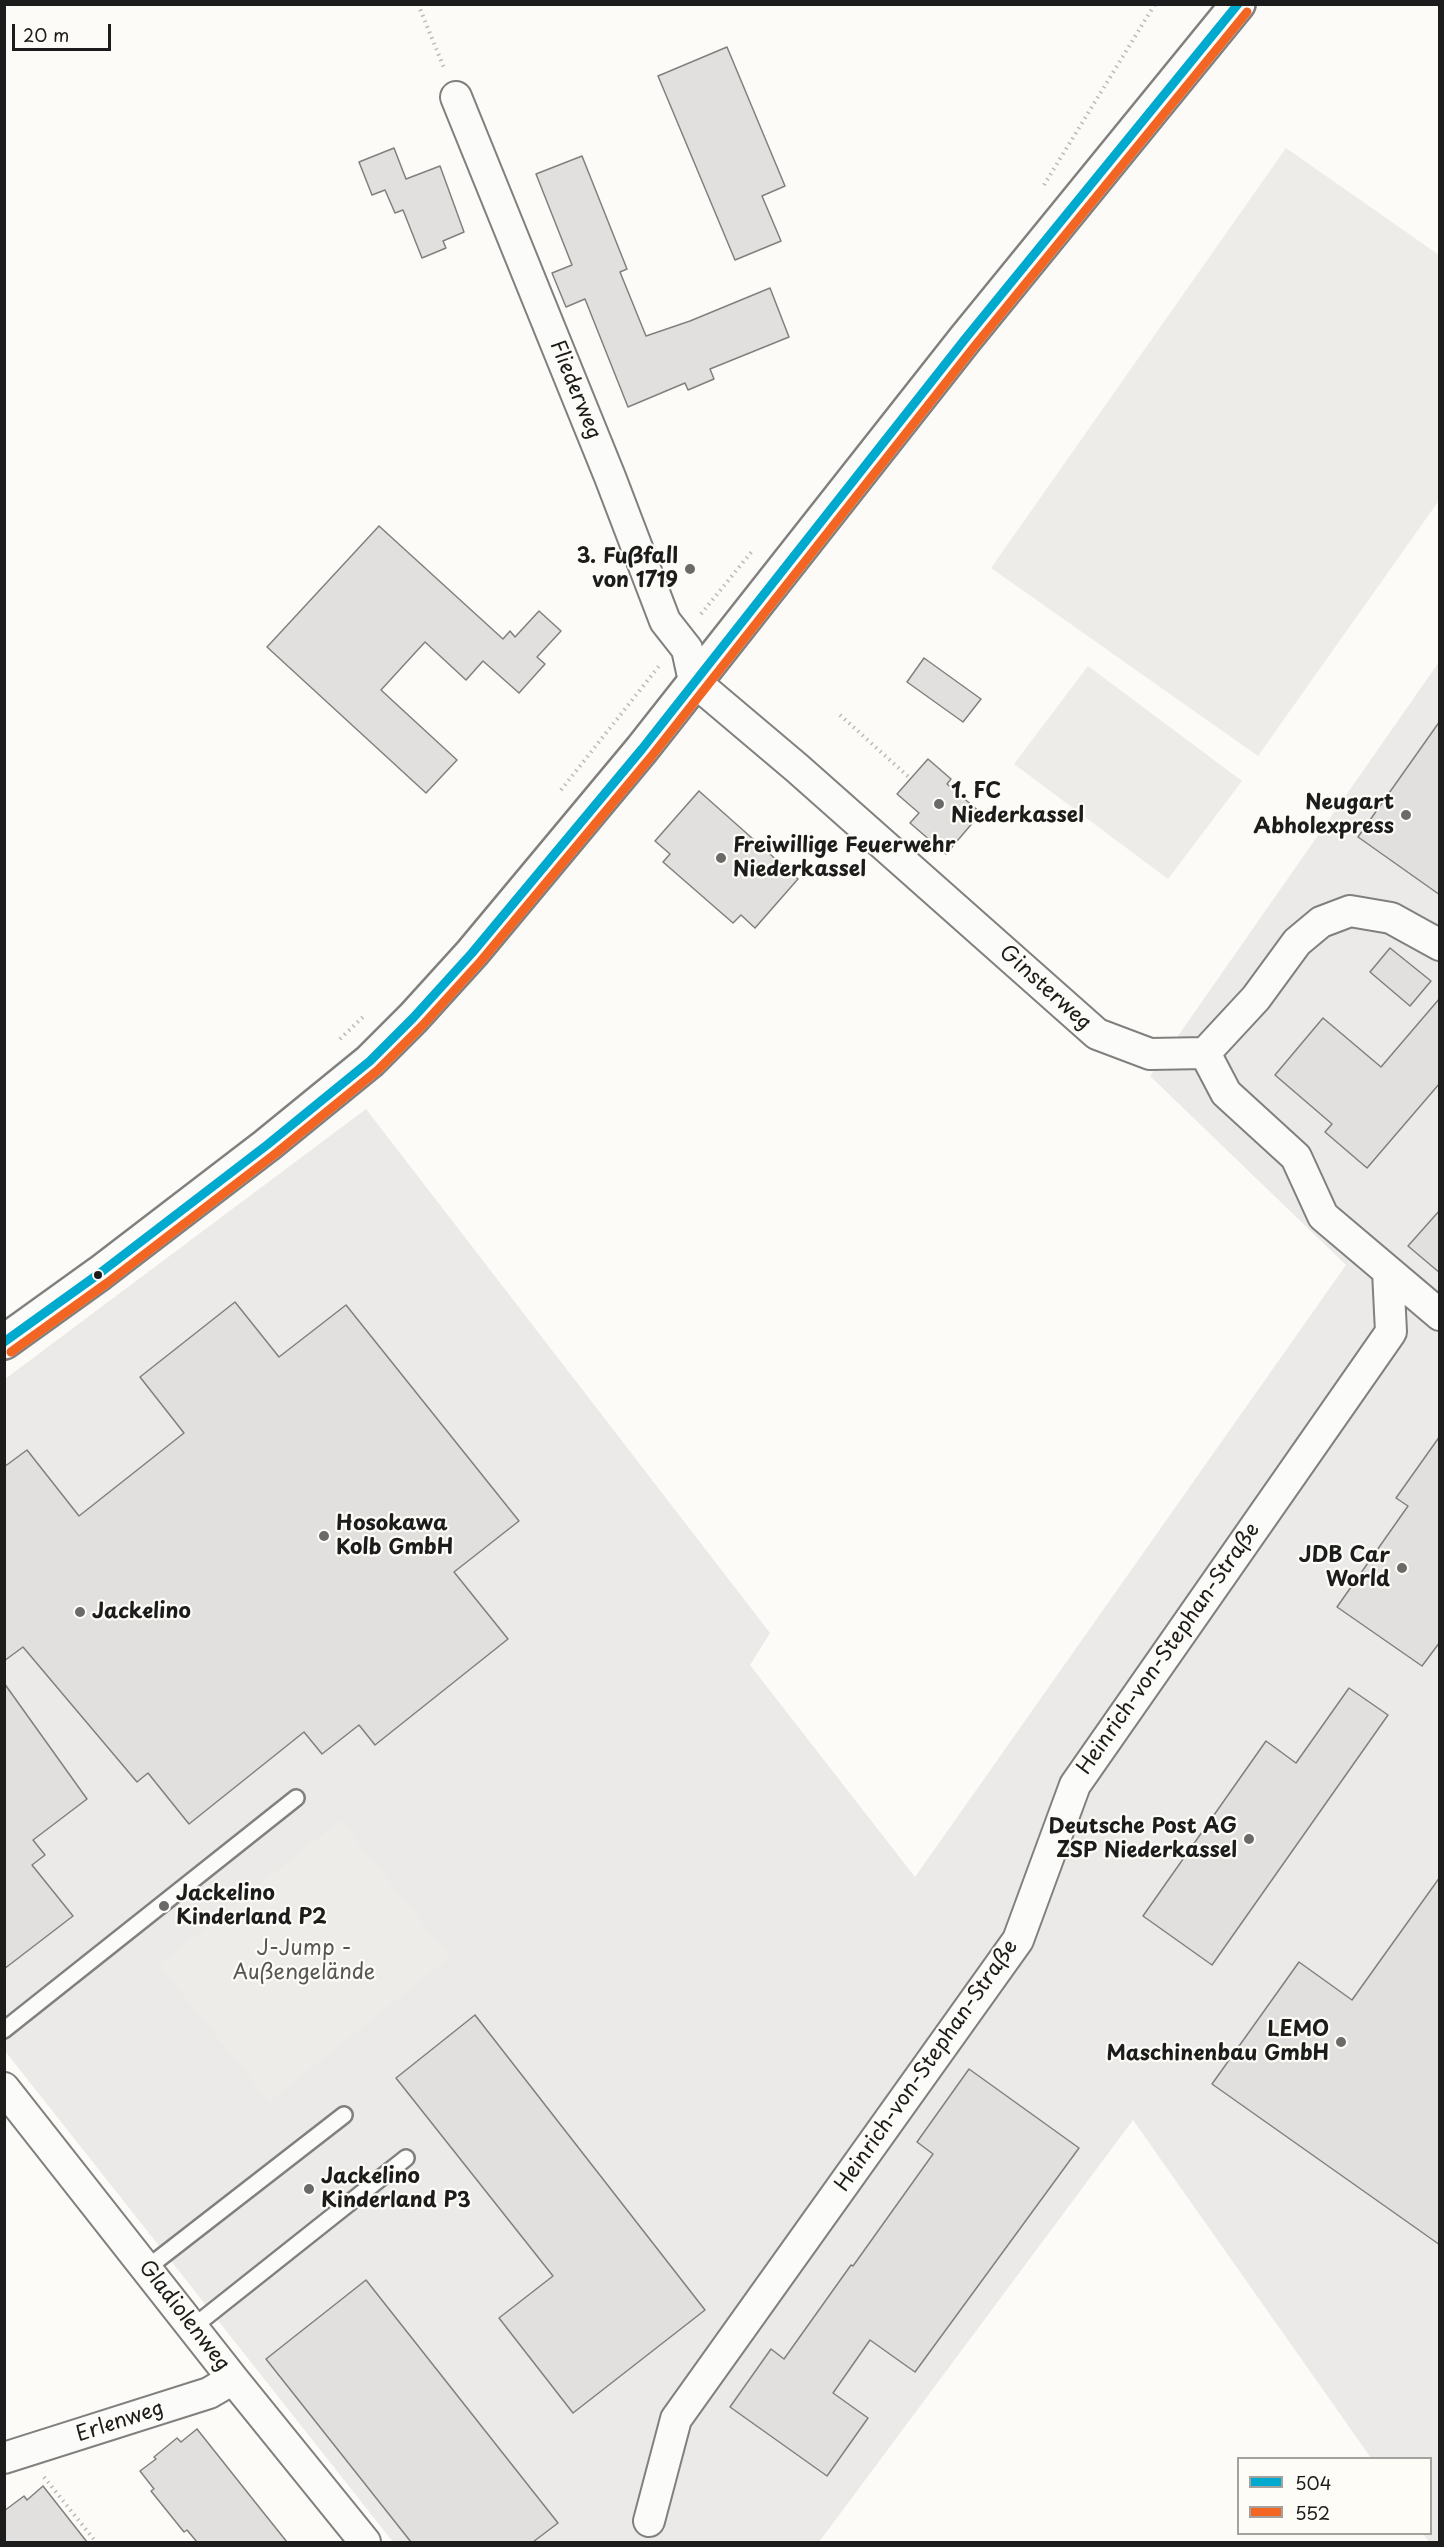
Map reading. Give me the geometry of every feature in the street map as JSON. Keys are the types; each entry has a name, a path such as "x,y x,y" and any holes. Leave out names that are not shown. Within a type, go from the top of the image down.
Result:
{"street":[{"path":"4,1342 100,1273 267,1145 370,1061 472,953 647,742 965,339 1238,4"},
{"name":"Fliederweg","path":"456,97 610,477 665,621 687,649 694,681"},
{"name":"Ginsterweg","path":"694,681 797,768 1096,1034 1150,1054 1205,1053"},
{"path":"1440,945 1391,918 1350,911 1321,922 1298,942 1256,998 1205,1053 1226,1093 1296,1157 1323,1216 1440,1315"},
{"name":"Heinrich-von-Stephan-Straße","path":"649,2521 676,2419 1018,1940 1075,1785 1391,1332 1388,1271"},
{"name":"Gladiolenweg","path":"4,2088 233,2379 365,2542"},
{"name":"Erlenweg","path":"16,2455 209,2393 233,2379"}],"lane":[{"path":"4,2030 296,1798"},
{"path":"147,2268 344,2115"},
{"path":"193,2327 406,2158"}],"path":[{"path":"418,4 456,97"},
{"path":"1042,188 1155,4"},
{"path":"557,794 753,549"},
{"path":"840,715 911,779"},
{"path":"339,1040 363,1016"},
{"path":"16,2455 33,2463 96,2542"}],"shaded area":[{"path":"1439,662 1439,2542 1429,2542 1424,2535 1432,2535 1432,2457 1370,2457 1133,2120 819,2542 393,2542 5,2051 5,1379 366,1109 770,1633 750,1665 915,1877 1346,1265 1150,1076"}],"green space":[{"path":"1286,148 1439,255 1440,499 1258,756 991,568"},
{"path":"1088,666 1242,781 1168,879 1014,764"},
{"name":"J-Jump - Außengelände","path":"340,1820 450,1957 269,2102 159,1965"}],"building":[{"path":"727,47 785,186 762,196 781,241 735,260 658,76"},
{"path":"394,148 406,179 440,166 464,232 443,241 446,248 422,258 403,210 395,213 385,190 372,195 359,162"},
{"path":"582,156 627,269 620,272 646,336 690,321 770,288 789,337 710,369 714,379 688,390 685,383 628,407 585,299 566,307 552,273 572,265 536,174"},
{"path":"379,526 503,639 510,631 515,637 539,611 561,631 537,657 545,664 519,693 483,661 466,680 425,642 381,690 457,760 426,793 267,647"},
{"path":"924,658 981,699 963,722 907,682"},
{"name":"Neugart Abholexpress","path":"1440,721 1440,895 1358,837"},
{"name":"1. FC Niederkassel","path":"928,759 951,779 947,784 981,813 946,854 910,823 919,813 897,794"},
{"name":"Freiwillige Feuerwehr Niederkassel","path":"699,791 798,879 755,928 741,915 733,923 663,862 670,854 655,841"},
{"path":"1390,948 1431,981 1410,1006 1370,972"},
{"path":"1440,998 1440,1083 1367,1168 1325,1132 1332,1124 1275,1075 1323,1018 1381,1067"},
{"path":"1440,1210 1440,1273 1408,1246"},
{"name":"Hosokawa Kolb GmbH","path":"235,1302 279,1357 346,1305 519,1521 454,1572 508,1639 375,1745 359,1725 322,1754 304,1732 189,1824 148,1773 137,1782 23,1647 4,1661 4,1467 27,1450 79,1516 184,1433 140,1377"},
{"name":"JDB Car World","path":"1440,1436 1440,1642 1422,1666 1337,1607 1408,1506 1396,1498"},
{"path":"4,1683 87,1799 33,1840 45,1855 32,1865 73,1916 4,1969"},
{"name":"Deutsche Post AG ZSP Niederkassel","path":"1349,1688 1388,1715 1212,1965 1143,1916 1266,1741 1296,1763"},
{"name":"LEMO Maschinenbau GmbH","path":"1440,1877 1440,2245 1212,2084 1299,1962 1352,2000"},
{"path":"475,2015 705,2310 573,2413 499,2318 553,2276 396,2078"},
{"path":"969,2069 1079,2148 915,2372 870,2340 833,2393 868,2418 827,2476 730,2407 771,2349 784,2359 933,2154 917,2142"},
{"path":"366,2280 558,2523 533,2542 411,2542 266,2359"},
{"path":"197,2429 287,2542 197,2542 187,2530 184,2532 151,2491 154,2489 140,2471 177,2438 181,2442"},
{"path":"43,2486 87,2542 4,2542 4,2511 24,2496 27,2500"}],"transit line":[{"name":"504","path":"4,1342 100,1273 267,1145 370,1061 413,1018 472,953 642,749 965,339 1238,4"},
{"name":"552","path":"11,1352 107,1283 275,1154 378,1070 422,1026 481,961 651,757 974,347 1247,12"}],"place":[{"name":"3. Fußfall von 1719","path":"690,569"},
{"name":"1. FC Niederkassel","path":"939,804"},
{"name":"Neugart Abholexpress","path":"1406,815"},
{"name":"Freiwillige Feuerwehr Niederkassel","path":"721,858"},
{"name":"Hosokawa Kolb GmbH","path":"324,1536"},
{"name":"JDB Car World","path":"1402,1568"},
{"name":"Jackelino","path":"80,1612"},
{"name":"Deutsche Post AG ZSP Niederkassel","path":"1249,1839"},
{"name":"Jackelino Kinderland P2","path":"164,1906"},
{"name":"LEMO Maschinenbau GmbH","path":"1341,2042"},
{"name":"Jackelino Kinderland P3","path":"309,2189"}]}
